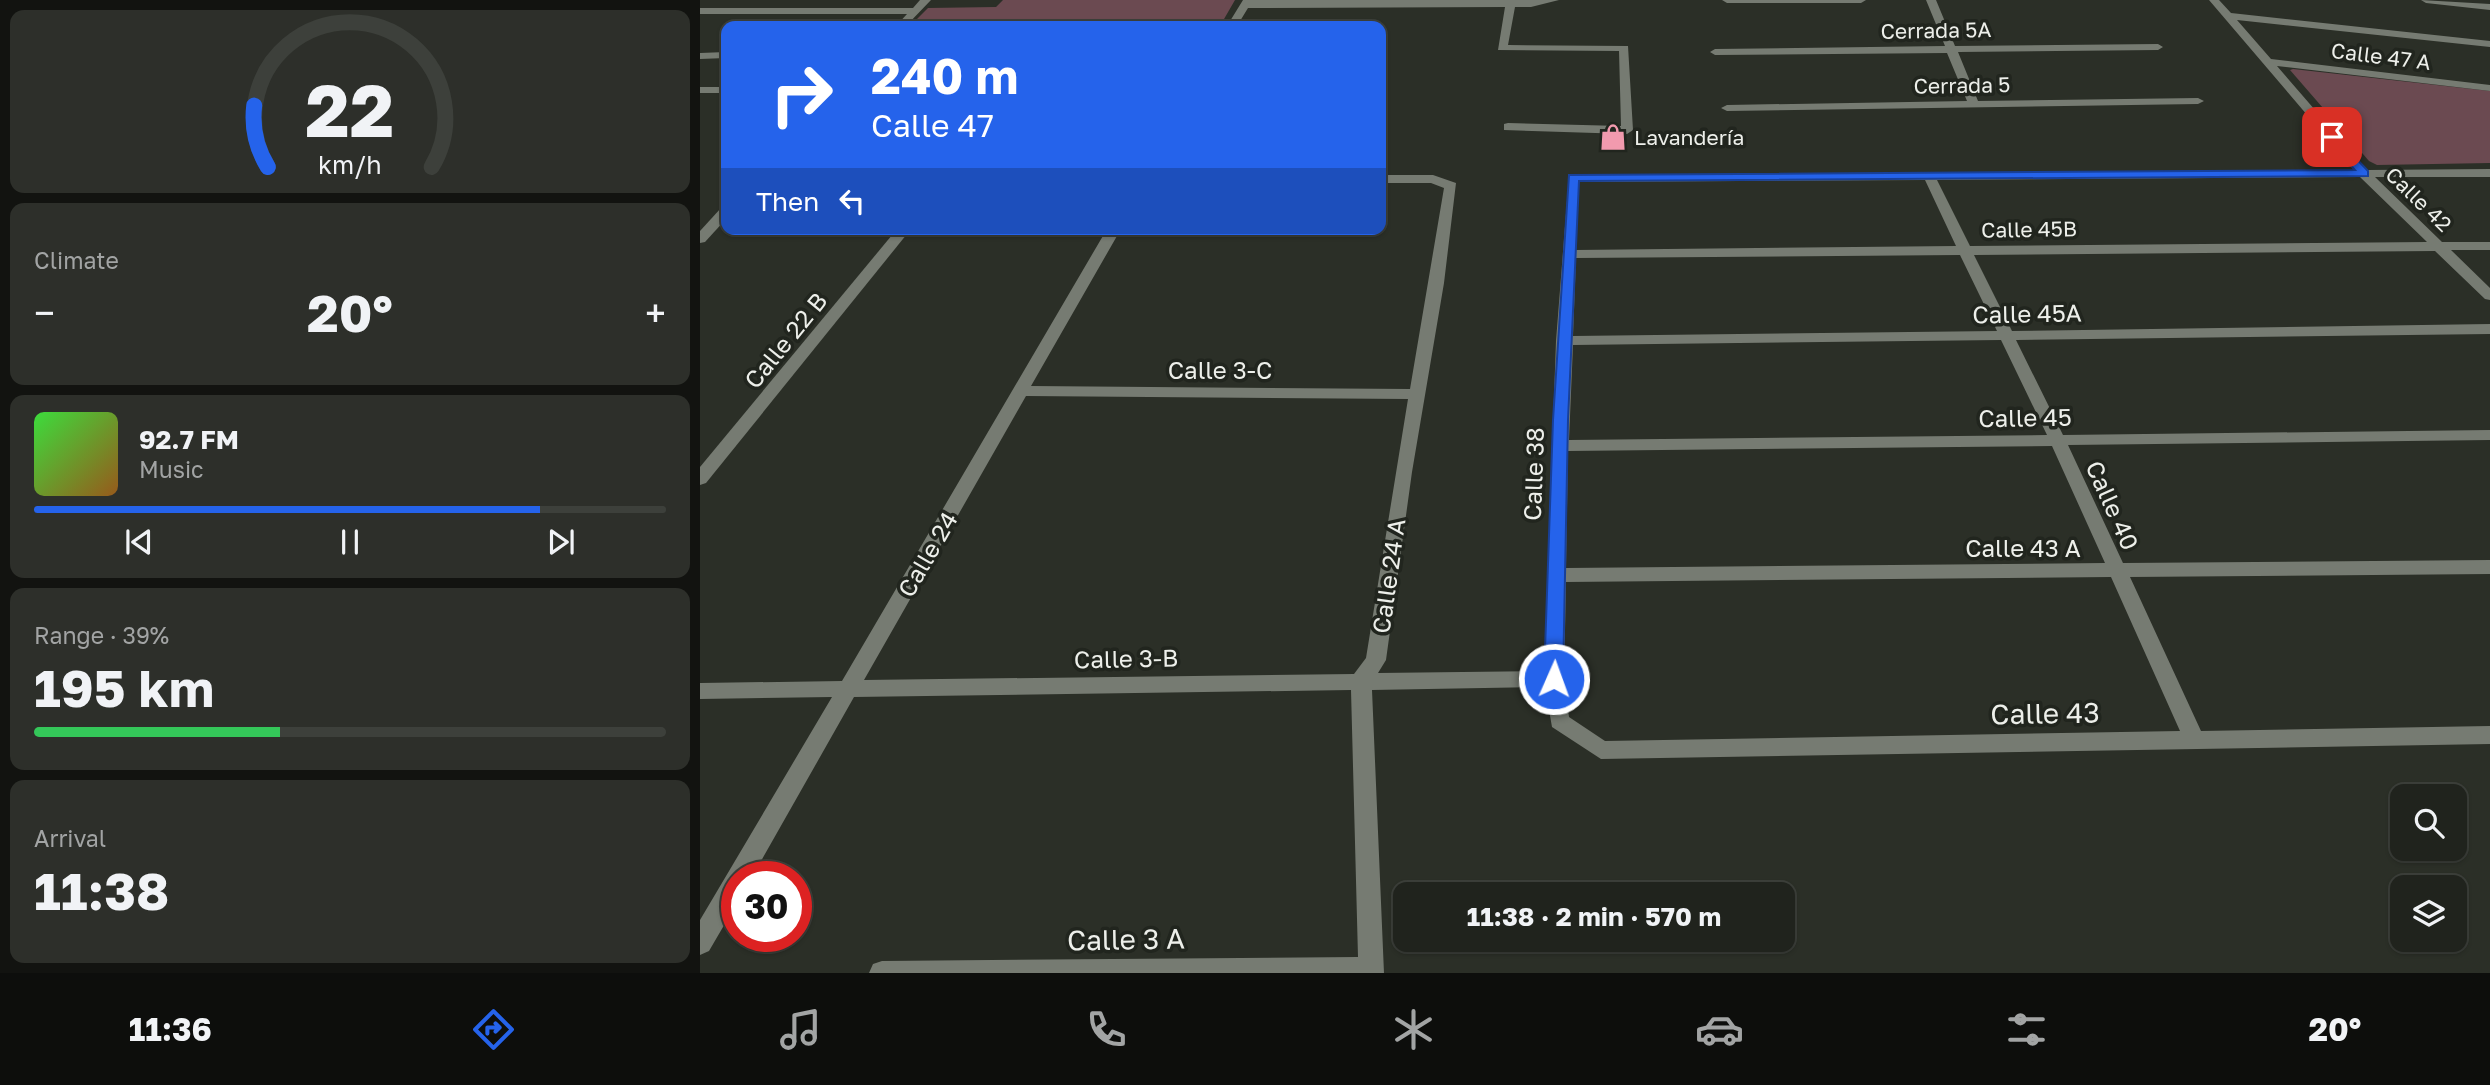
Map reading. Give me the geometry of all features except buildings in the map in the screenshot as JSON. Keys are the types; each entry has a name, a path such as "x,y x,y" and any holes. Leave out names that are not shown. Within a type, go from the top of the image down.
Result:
{"street":[{"path":"905,21 926,0"},
{"path":"1235,21 1247,2 1545,4 1554,0"},
{"path":"1727,0 1861,0"},
{"path":"1931,0 1974,104"},
{"name":"Calle 42","path":"2214,0 2364,174 2490,296"},
{"path":"2426,0 2490,7"},
{"path":"1508,127 1627,130 1623,48 1503,48 1511,2"},
{"path":"700,11 915,10"},
{"path":"2228,16 2490,44"},
{"name":"Cerrada 5A","path":"1715,52 2158,47"},
{"path":"700,56 721,55"},
{"name":"Calle 47 A","path":"2267,62 2490,88"},
{"path":"700,90 721,90"},
{"name":"Cerrada 5","path":"1727,108 2198,101"},
{"path":"1930,178 2490,173"},
{"name":"Calle 38","path":"1601,750 1559,721 1554,679 1560,446 1573,178 1930,178"},
{"name":"Calle 40","path":"1930,178 2058,441 2195,740"},
{"name":"Calle 24 A","path":"1361,680 1376,660 1451,186 1445,181 1386,179"},
{"path":"700,239 721,216"},
{"name":"Calle 22 B","path":"700,479 899,235"},
{"name":"Calle 24","path":"748,861 1023,391 1111,235"},
{"name":"Calle 45B","path":"1569,254 2490,246"},
{"name":"Calle 45A","path":"1564,341 2490,329"},
{"name":"Calle 3-C","path":"1023,391 1418,394"},
{"name":"Calle 45","path":"1560,446 2490,435"},
{"name":"Calle 43 A","path":"1557,575 2490,567"},
{"name":"Calle 3-B","path":"700,691 1554,679"},
{"path":"1361,680 1371,971"},
{"name":"Calle 43","path":"1601,750 2490,735"},
{"name":"Calle 24","path":"700,943 721,907"},
{"name":"Calle 3 A","path":"882,973 1371,971"}],"shaded area":[{"path":"1003,0 1235,0 1223,21 915,21 928,8 996,7"},
{"path":"2290,70 2490,91 2490,163 2377,165 2369,161"}],"place":[{"name":"Lavandería","path":"1613,137"}],"route":[{"path":"1554,679 1561,420 1573,178 2364,174 2332,137"}]}
